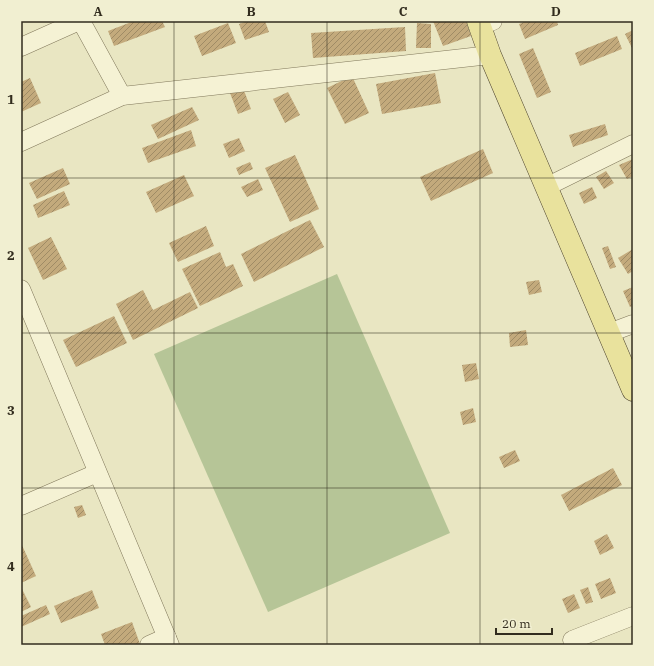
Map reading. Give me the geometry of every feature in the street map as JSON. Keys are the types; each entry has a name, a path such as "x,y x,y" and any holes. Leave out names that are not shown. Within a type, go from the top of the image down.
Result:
{"main road":[{"path":"484,23 490,55 633,390"}],"street":[{"path":"21,47 80,21 122,96"},
{"path":"21,142 122,96 490,55"},
{"path":"546,187 633,144"},
{"path":"21,289 168,641 149,645"},
{"path":"609,333 633,324"},
{"path":"21,506 97,473"},
{"path":"574,645 572,640 633,616"}],"green space":[{"path":"337,274 450,533 268,612 154,354"}],"building":[{"path":"134,21 162,21 165,27 114,46 108,31"},
{"path":"248,21 265,21 269,32 245,40 239,24"},
{"path":"433,21 466,21 471,36 443,46"},
{"path":"527,21 557,21 558,25 525,39 519,24"},
{"path":"228,23 236,43 202,56 194,36"},
{"path":"417,23 431,24 431,48 416,48"},
{"path":"405,27 406,51 313,58 311,33"},
{"path":"633,30 633,50 625,34"},
{"path":"617,36 622,49 580,66 575,53"},
{"path":"533,48 551,92 537,98 519,54"},
{"path":"435,73 441,103 382,114 376,84"},
{"path":"352,76 369,113 345,124 327,88"},
{"path":"30,78 41,103 21,112 21,82"},
{"path":"243,88 251,109 238,114 230,93"},
{"path":"288,92 300,115 285,123 273,99"},
{"path":"192,107 199,120 158,139 151,125"},
{"path":"605,124 608,135 573,147 569,135"},
{"path":"191,130 196,146 148,163 142,148"},
{"path":"239,138 245,151 229,158 223,144"},
{"path":"483,149 493,173 431,201 420,177"},
{"path":"295,155 319,209 290,222 265,168"},
{"path":"633,159 633,176 627,179 619,165"},
{"path":"250,162 253,169 239,175 236,168"},
{"path":"63,168 70,184 37,199 29,183"},
{"path":"606,171 614,183 604,189 596,177"},
{"path":"184,175 194,196 156,213 146,192"},
{"path":"258,179 263,190 247,197 241,187"},
{"path":"592,187 597,198 584,204 579,193"},
{"path":"64,191 70,205 38,218 33,205"},
{"path":"310,220 324,247 254,282 241,254"},
{"path":"206,226 214,246 178,262 169,243"},
{"path":"51,237 67,269 43,280 28,248"},
{"path":"608,246 616,267 610,269 602,248"},
{"path":"633,249 633,271 628,274 618,258"},
{"path":"220,252 226,267 233,264 243,286 200,306 182,269"},
{"path":"539,280 542,292 529,295 526,282"},
{"path":"633,287 633,306 630,307 623,291"},
{"path":"143,290 153,310 190,292 198,308 133,340 116,304"},
{"path":"114,316 127,343 76,367 63,340"},
{"path":"526,330 528,345 510,347 509,333"},
{"path":"476,363 479,379 465,382 462,365"},
{"path":"473,408 476,422 463,425 460,412"},
{"path":"515,450 520,461 504,468 499,457"},
{"path":"613,468 622,485 569,511 561,495"},
{"path":"82,505 86,515 78,518 74,507"},
{"path":"607,534 614,548 600,555 594,541"},
{"path":"21,543 36,576 21,583"},
{"path":"610,578 616,593 601,599 595,584"},
{"path":"21,587 31,607 21,612"},
{"path":"588,587 593,602 586,604 580,590"},
{"path":"92,590 99,608 61,623 54,606"},
{"path":"574,594 580,608 568,613 562,599"},
{"path":"46,605 50,614 21,627 21,616"},
{"path":"132,622 140,644 105,645 101,634"}]}
